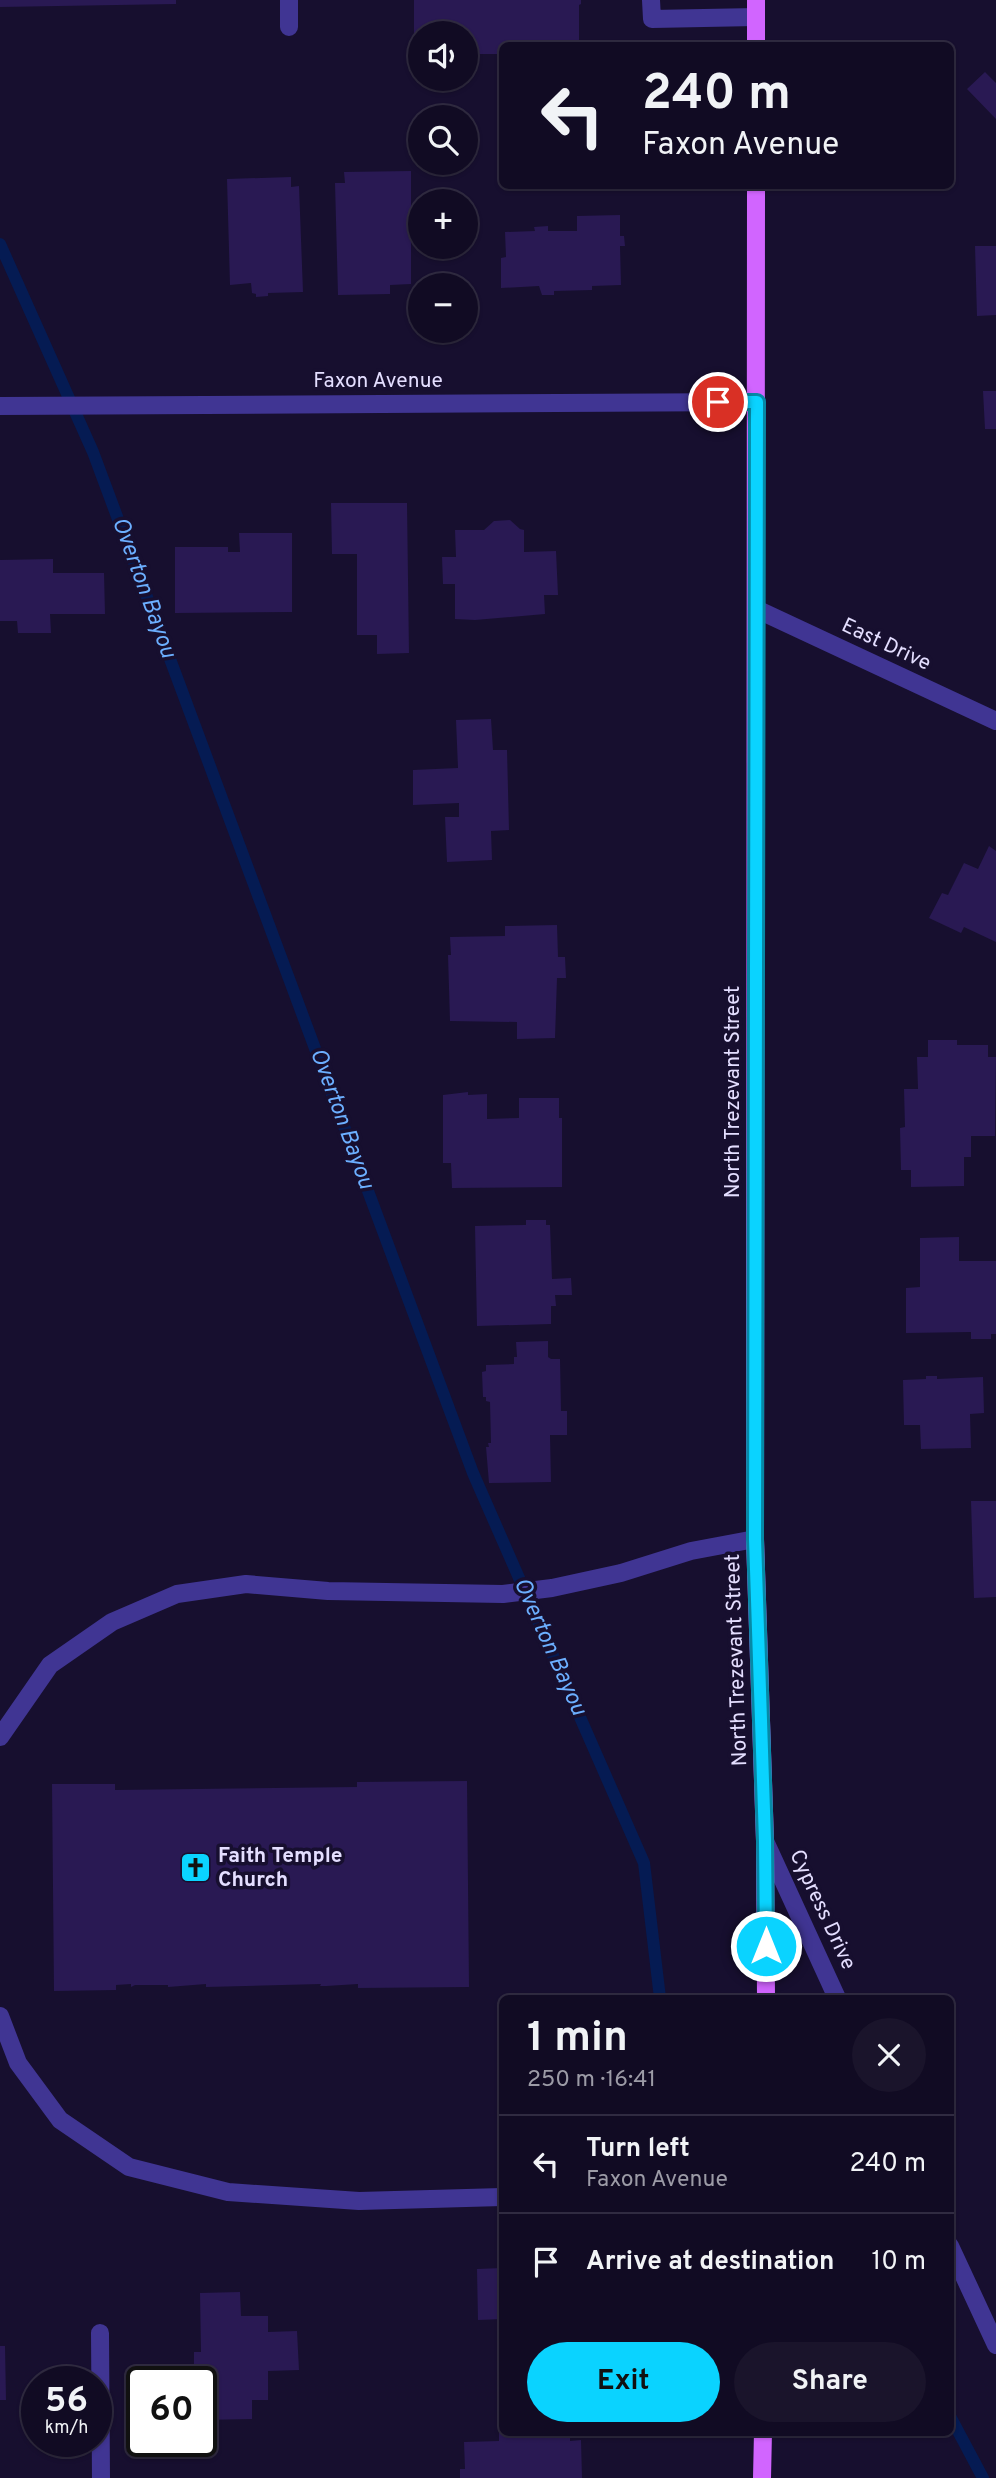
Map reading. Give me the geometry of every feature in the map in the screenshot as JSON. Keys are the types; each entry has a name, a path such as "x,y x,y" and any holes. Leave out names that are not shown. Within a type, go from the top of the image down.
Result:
{"main road":[{"path":"756,9 756,42"},
{"name":"North Trezevant Street","path":"757,189 755,1539 765,1841 766,1995"},
{"path":"762,2478 763,2436"}],"street":[{"path":"289,0 289,27"},
{"path":"651,0 652,19 756,9"},
{"name":"Faxon Avenue","path":"0,406 757,402"},
{"name":"East Drive","path":"756,609 996,722"},
{"path":"0,1737 50,1665 112,1622 177,1594 246,1584 328,1591 503,1594 552,1588 621,1573 691,1551 755,1539"},
{"name":"Cypress Drive","path":"765,1841 836,1995"},
{"path":"0,2016 18,2063 60,2120 129,2167 228,2192 359,2201 499,2197"},
{"path":"954,2255 996,2345"},
{"path":"100,2333 101,2478"}],"building":[{"path":"0,0 176,0 176,4 0,7"},
{"path":"414,0 581,0 579,42 499,42 499,54 478,54 478,21 414,21"},
{"path":"985,72 996,83 996,119 967,89"},
{"path":"408,171 408,175 411,175 411,189 408,189 408,259 411,259 411,273 408,273 408,284 390,285 390,294 338,295 335,183 345,183 344,172"},
{"path":"291,177 291,187 299,186 303,292 268,293 268,296 256,297 256,294 252,293 251,283 230,285 227,179"},
{"path":"620,215 620,236 624,236 625,246 620,246 621,285 592,286 592,290 554,291 554,295 542,295 539,286 501,288 501,258 506,257 505,232 535,231 534,227 548,226 548,231 577,231 577,216"},
{"path":"975,246 996,246 996,315 977,316"},
{"path":"983,391 996,391 996,429 985,429"},
{"path":"331,503 407,503 409,653 377,654 377,635 357,635 357,554 332,554"},
{"path":"510,520 524,530 524,552 556,551 558,595 544,595 545,614 475,620 455,619 455,584 443,584 442,557 456,557 455,530 484,530 494,521"},
{"path":"239,533 292,533 292,612 175,613 175,547 228,547 228,552 240,552"},
{"path":"53,559 53,573 104,573 105,614 50,614 51,633 18,633 17,621 0,621 0,560"},
{"path":"491,719 493,750 507,750 509,830 491,831 492,860 447,862 445,817 459,817 459,803 413,805 413,770 458,768 456,720"},
{"path":"989,846 996,851 996,942 964,927 961,933 929,918 942,893 948,895 964,863 978,869"},
{"path":"557,925 558,957 565,957 566,978 557,978 555,1038 517,1039 517,1022 450,1021 450,937 505,936 505,926"},
{"path":"928,1040 957,1040 957,1045 988,1045 988,1057 996,1057 995,1136 971,1136 971,1157 964,1157 964,1186 911,1187 911,1170 901,1170 900,1128 905,1127 904,1089 918,1089 917,1057 928,1057"},
{"path":"468,1092 468,1095 487,1094 487,1119 519,1118 519,1098 559,1098 559,1118 562,1118 562,1187 452,1188 451,1163 443,1163 443,1095"},
{"path":"526,1220 546,1220 546,1225 550,1225 552,1279 571,1278 572,1295 555,1295 556,1306 551,1306 551,1324 477,1326 475,1226 526,1225"},
{"path":"959,1237 959,1261 996,1261 996,1334 991,1334 991,1339 971,1339 971,1332 906,1333 906,1288 920,1287 920,1238"},
{"path":"548,1341 548,1357 560,1359 561,1411 567,1411 567,1435 550,1435 551,1482 489,1483 486,1447 491,1443 490,1402 483,1397 482,1372 486,1371 486,1365 514,1364 514,1357 517,1357 516,1342"},
{"path":"926,1376 937,1376 937,1379 983,1377 984,1413 970,1414 971,1448 921,1449 920,1425 904,1425 903,1380 926,1379"},
{"path":"971,1501 996,1501 996,1597 974,1598"},
{"path":"467,1781 469,1987 358,1988 358,1984 320,1986 321,1984 206,1987 206,1984 131,1987 131,1984 116,1985 116,1990 54,1991 52,1784 115,1784 115,1790 357,1787 357,1782"},
{"path":"499,2268 499,2319 478,2320 477,2269"},
{"path":"240,2292 241,2316 268,2316 268,2332 297,2331 299,2370 268,2371 268,2400 252,2400 252,2419 217,2420 217,2366 194,2366 194,2352 201,2352 200,2293"},
{"path":"0,2346 5,2346 6,2400 0,2400"},
{"path":"499,2436 570,2436 570,2441 581,2440 582,2478 460,2478 460,2469 465,2469 464,2442 499,2441"}],"waterway":[{"name":"Overton Bayou","path":"0,244 93,452 473,1473 644,1863 660,1995"},
{"name":"Overton Bayou","path":"954,2424 983,2478"}],"place":[{"name":"Faith Temple Church","path":"195,1868"}],"route":[{"path":"718,402 757,402 755,1539 766,1946"}]}
